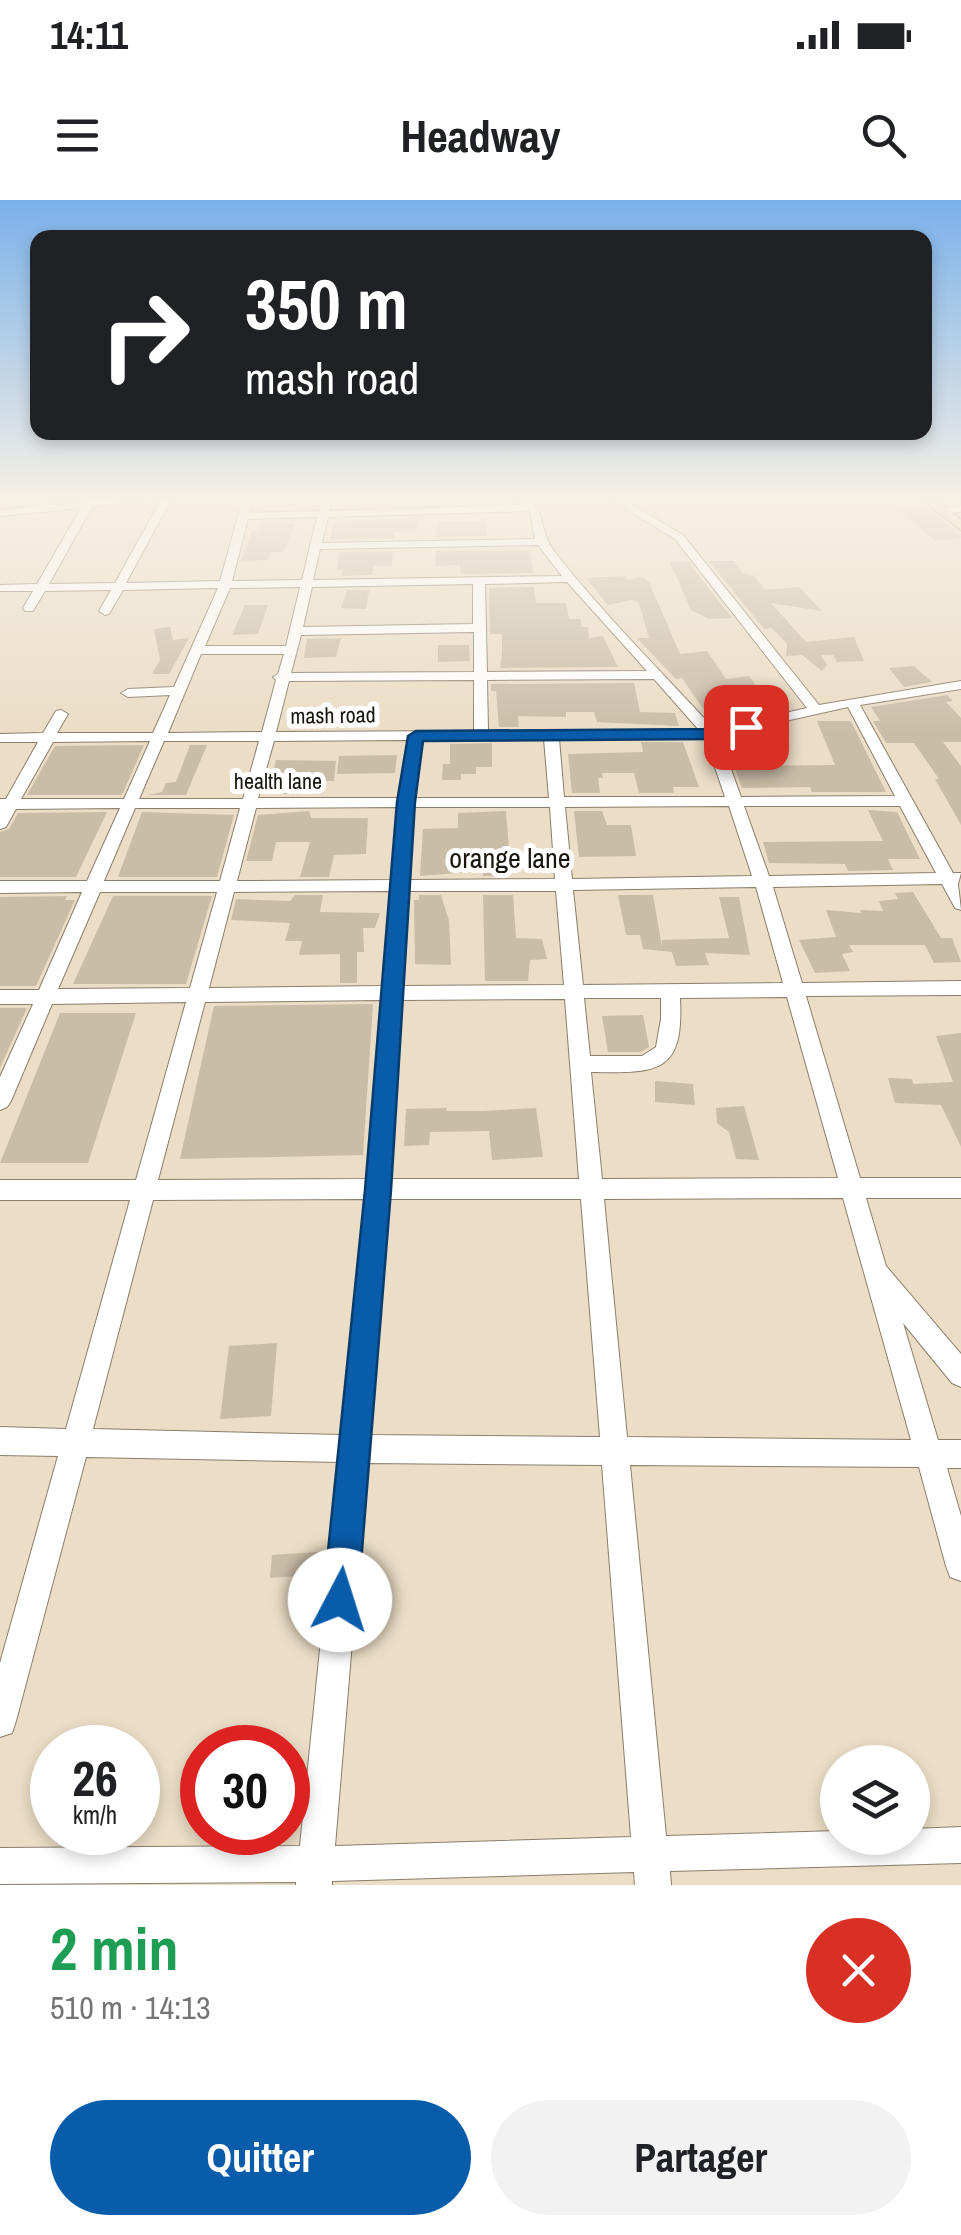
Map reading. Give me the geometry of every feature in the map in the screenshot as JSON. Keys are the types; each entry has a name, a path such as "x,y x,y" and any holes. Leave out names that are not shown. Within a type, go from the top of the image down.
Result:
{"street":[{"path":"29,608 48,577"},
{"path":"105,612 125,577"},
{"path":"0,1101 227,577"},
{"path":"0,1721 308,577"},
{"path":"710,577 817,712"},
{"path":"0,588 570,579 711,734 763,882 791,990 961,1566"},
{"path":"479,581 481,734"},
{"path":"195,650 480,628"},
{"path":"280,677 658,675"},
{"path":"954,686 961,704"},
{"name":"mash road","path":"0,738 711,734 852,702 954,686"},
{"path":"128,693 177,691"},
{"path":"852,702 954,878 961,904"},
{"path":"0,824 5,804 62,714"},
{"path":"551,735 652,1868"},
{"path":"315,1874 378,1190 406,802 416,736"},
{"name":"health lane","path":"5,804 906,801"},
{"name":"orange lane","path":"0,887 564,885 954,878"},
{"path":"0,997 961,988"},
{"path":"580,1064 647,1063 663,1056 670,1047 672,1034 670,992"},
{"path":"0,1190 961,1188"},
{"path":"873,1266 961,1374"},
{"path":"0,1441 354,1449 961,1454"},
{"path":"0,1866 315,1874 652,1868 961,1844"}],"building":[{"path":"642,577 649,582 680,654 707,651 726,679 749,676 773,708 749,710 752,715 710,719 682,678 676,679 637,638 649,638 639,603 632,600 608,605 586,578"},
{"path":"676,577 699,577 732,618 709,619 691,610"},
{"path":"722,577 754,577 765,590 799,587 822,611 771,603 806,642 854,637 864,661 837,662 833,655 821,655 827,665 822,671 802,655 786,656 787,644 772,628 764,629"},
{"path":"534,587 536,603 566,603 569,619 580,619 582,627 588,627 589,638 603,636 618,667 500,668 502,634 490,634 489,588"},
{"path":"347,590 369,590 366,609 341,608"},
{"path":"245,605 268,605 258,634 232,635"},
{"path":"170,627 173,640 189,638 169,674 152,674 160,660 154,629"},
{"path":"341,638 336,657 304,658 307,639"},
{"path":"438,645 469,645 470,661 438,662"},
{"path":"914,666 932,682 904,687 889,668"},
{"path":"634,683 640,712 675,713 679,726 597,722 594,712 566,712 566,717 518,716 519,727 499,727 496,691 491,691 491,684"},
{"path":"947,695 953,701 946,702 961,718 961,742 943,742 961,766 961,825 935,779 939,779 914,743 886,743 873,721 880,721 871,707"},
{"path":"817,721 851,721 886,792 742,788 734,766 835,765"},
{"path":"641,742 683,742 699,787 673,787 674,793 639,793 634,773 602,773 603,778 598,778 600,793 572,793 568,754 643,752"},
{"path":"492,743 492,767 476,767 476,774 461,774 461,780 442,780 443,764 450,764 450,744"},
{"path":"144,745 122,795 27,795 55,746"},
{"path":"190,745 207,745 186,795 148,795 162,792 166,783 176,782"},
{"path":"397,755 395,773 337,774 339,756"},
{"path":"276,760 336,761 334,781 313,781 312,794 269,794"},
{"path":"868,810 897,812 920,859 888,859 893,870 848,871 845,864 769,863 763,842 883,841"},
{"path":"309,811 311,818 368,818 366,854 334,855 329,877 300,877 310,842 276,842 272,861 246,861 258,815"},
{"path":"506,811 511,876 483,876 483,871 420,876 423,829 458,828 458,813"},
{"path":"574,811 602,811 607,825 631,825 636,856 579,857"},
{"path":"107,812 76,877 0,877 0,832 9,829 18,813"},
{"path":"142,812 234,815 217,877 118,877"},
{"path":"913,892 941,938 952,938 961,962 934,963 925,945 849,945 853,952 842,954 850,971 815,973 799,940 836,937 826,910 883,911 879,901 898,899 895,893"},
{"path":"295,895 323,895 320,912 380,913 375,928 363,928 364,952 357,952 357,983 340,983 340,954 299,955 302,941 285,941 290,923 231,920 236,899 290,901"},
{"path":"419,895 441,895 449,921 451,965 415,964 414,900 419,900"},
{"path":"483,895 513,895 516,938 542,939 547,959 530,960 528,981 485,981"},
{"path":"618,895 653,895 662,947 662,940 729,938 719,897 739,897 750,955 705,953 709,965 676,966 672,952 643,949 640,935 626,935"},
{"path":"67,896 65,900 75,900 36,986 0,986 0,897"},
{"path":"113,896 212,896 186,984 73,984"},
{"path":"373,1004 363,1155 180,1159 214,1006"},
{"path":"0,1008 27,1008 0,1068"},
{"path":"60,1013 136,1013 88,1163 0,1163"},
{"path":"643,1015 649,1047 641,1052 608,1052 602,1016"},
{"path":"961,1033 961,1147 941,1105 895,1103 888,1078 912,1079 913,1084 953,1082 936,1036"},
{"path":"655,1081 693,1084 695,1105 655,1102"},
{"path":"744,1106 759,1160 736,1159 729,1132 717,1123 716,1108"},
{"path":"447,1108 446,1111 536,1108 543,1157 492,1160 489,1131 430,1132 429,1145 404,1146 406,1109"},
{"path":"277,1343 271,1416 220,1419 229,1346"},
{"path":"317,1552 315,1575 270,1578 272,1555"}],"route":[{"path":"340,1600 378,1190 406,802 416,736 711,734 746,727"}]}
